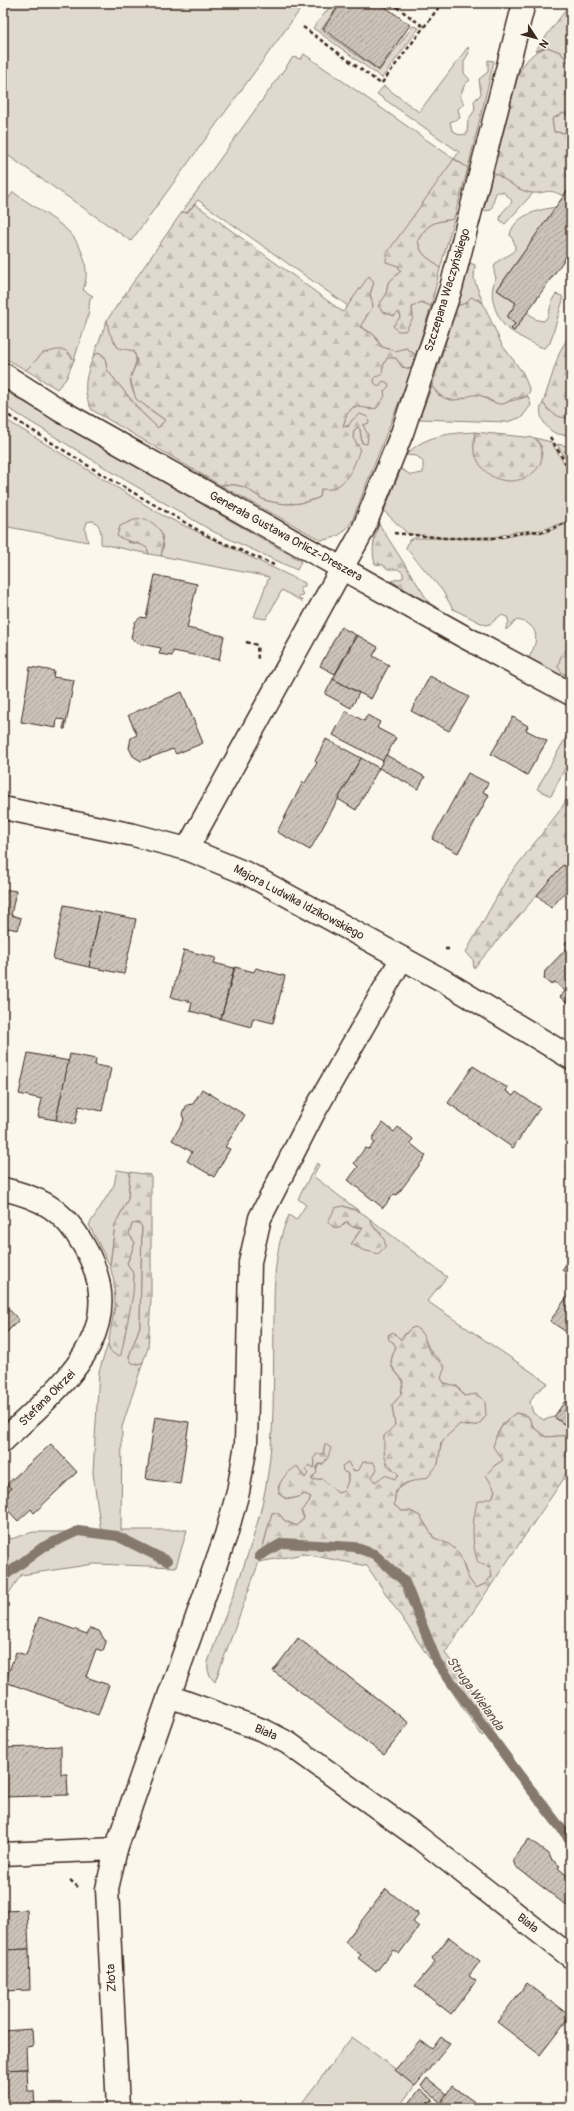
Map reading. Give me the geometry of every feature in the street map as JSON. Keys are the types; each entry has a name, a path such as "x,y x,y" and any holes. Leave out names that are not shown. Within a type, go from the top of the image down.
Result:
{"street":[{"name":"Szczepana Waczyńskiego","path":"187,849 343,569 362,532 400,437 450,288 524,3"},
{"name":"Generała Gustawa Orlicz-Dreszera","path":"3,374 61,411 343,569 571,694"},
{"name":"Majora Ludwika Idzikowskiego","path":"3,808 187,849 260,880 478,1001 571,1058"},
{"path":"3,1854 116,1849 226,1535 242,1474 246,1444 250,1262 260,1218 313,1114 402,958"},
{"name":"Stefana Okrzei","path":"3,1189 32,1197 46,1204 71,1225 86,1249 98,1275 101,1302 98,1324 80,1364 63,1384 3,1441"},
{"name":"Biała","path":"169,1696 266,1731 288,1743 418,1837 571,1957"},
{"name":"Złota","path":"116,1849 108,1879 107,1900 118,2108"}],"path":[{"path":"391,3 424,26"},
{"path":"303,27 381,84 442,3"},
{"path":"3,412 103,475 210,537 281,568"},
{"path":"550,437 571,472"},
{"path":"394,534 451,539 495,538 531,531 542,532 571,521"}],"green space":[{"path":"3,3 305,3 131,241 3,152"},
{"path":"333,3 340,3 321,30 379,71 413,26 419,28 382,78 313,28"},
{"path":"571,3 571,26 569,32 571,38 571,65 560,52 547,47 535,51"},
{"path":"468,47 469,53 464,61 464,73 470,80 465,84 460,96 464,104 458,109 460,118 450,122 452,130 459,135 467,134 468,120 475,110 474,101 481,94 479,79 488,72 488,60 494,61 468,168 455,159 398,266 401,271 388,283 386,295 401,316 393,326 413,318 412,307 421,302 431,306 416,355 406,348 396,351 382,347 373,334 360,326 373,306 370,294 374,282 369,277 348,306 198,200 187,213 182,212 293,57 301,59 304,54 454,159 459,152 377,94 384,86 419,112"},
{"path":"547,47 560,52 571,65 571,116 563,113 552,119 554,132 566,133 571,139 571,194 567,191 563,196 550,191 537,193 527,192 493,172 518,75 533,55"},
{"path":"563,113 571,116 571,139 566,133 554,132 552,119"},
{"path":"454,159 468,168 454,219 437,222 429,226 418,240 421,251 424,255 440,269 431,306 421,302 412,307 413,318 405,331 398,331 393,326 401,316 399,312 394,316 383,312 378,306 386,295 388,283 401,271 398,266 386,262 387,253"},
{"path":"493,172 520,189 533,193 505,224 500,220 501,214 512,202 503,192 497,192 491,210 483,211"},
{"path":"13,192 49,216 69,232 82,252 86,267 83,290 93,296 90,298 88,316 74,360 69,353 43,353 26,370 3,357 3,207"},
{"path":"195,204 343,312 369,276 374,282 370,294 373,306 360,327 373,334 382,347 396,351 406,348 416,355 412,369 402,367 396,358 387,358 383,366 382,375 375,377 374,382 378,387 383,381 388,383 389,386 384,391 385,396 377,408 371,409 353,407 347,414 343,426 348,427 352,420 360,414 368,417 369,423 363,425 368,435 367,444 362,443 360,429 358,427 354,430 353,438 360,448 352,470 342,483 329,489 321,489 320,497 313,500 293,504 272,502 263,499 241,486 220,485 92,410 89,403 86,389 87,376 94,355 100,353 105,357 107,370 141,412 158,428 165,420 136,399 130,379 137,361 134,351 118,348 109,332 107,320 182,212 187,213"},
{"path":"556,207 497,290 516,303 507,317 515,324 511,329 514,331 527,312 537,320 544,321 547,318 552,300 556,294 562,296 563,300 550,343 544,348 511,331 504,325 497,314 493,302 492,290 496,278 494,269 496,263 515,250 515,244 510,235 512,228 522,218 528,215"},
{"path":"454,219 440,269 424,255 419,246 418,240 429,226 437,222"},
{"path":"470,263 475,265 474,279 483,303 478,299 457,306"},
{"path":"471,297 483,303 502,345 523,373 530,391 525,396 515,398 503,404 496,403 478,395 451,400 440,395 432,386 457,306 466,303"},
{"path":"107,320 110,330 116,339 124,346 134,351 136,362 131,378 131,385 133,391 142,403 165,420 158,428 141,412 107,370 105,357 100,353 94,355"},
{"path":"571,329 571,417 563,418 548,409 543,403 560,351 569,336"},
{"path":"65,350 74,360 66,379 57,389 26,370 43,353"},
{"path":"387,357 396,358 402,367 412,369 352,521 343,532 335,537 321,540 220,485 241,486 263,499 286,504 306,502 320,497 321,489 353,438 354,430 358,427 360,429 362,443 363,425 343,426 347,414 353,407 362,406 371,410 379,388 374,382 374,377 382,375 383,366"},
{"path":"432,386 438,395 452,399 462,399 475,394 480,395 492,402 499,403 528,396 531,405 522,417 507,422 419,419"},
{"path":"3,390 301,561 297,570 214,532 122,478 3,405"},
{"path":"543,403 548,410 567,418 571,417 571,435 557,434 548,428 541,416 541,407"},
{"path":"3,418 162,515 305,583 305,586 300,588 303,595 298,596 303,602 282,590 266,619 254,617 269,577 161,556 164,544 127,542 143,545 147,548 149,554 101,544 101,534 98,525 93,521 87,522 85,529 88,542 3,526"},
{"path":"475,432 474,450 542,447 535,438 551,442 571,474 571,520 542,530 514,532 495,537 446,538 408,534 384,511 401,469 411,475 423,473 423,462 417,456 406,455 413,448 438,436"},
{"path":"475,432 535,438 542,452 540,464 533,473 521,479 507,481 494,477 482,467 474,450"},
{"path":"557,444 571,447 571,450 566,449 564,451 571,457 571,468"},
{"path":"145,519 156,525 161,533 163,543 161,556 149,554 147,548 144,546 117,536 120,526 134,520"},
{"path":"571,522 571,648 567,649 562,673 571,677 571,683 534,664 529,657 535,645 536,639 534,629 530,625 517,620 506,630 509,622 507,617 501,615 490,624 485,625 453,609 442,590 406,548 409,540 414,538 496,539 531,532 544,533"},
{"path":"379,524 430,604 391,581 403,578 403,573 398,569 388,569 383,565 375,564 373,554 374,544"},
{"path":"571,648 571,677 562,673 558,667 563,653"},
{"path":"571,728 571,756 551,796 537,789"},
{"path":"571,791 571,858 474,968 473,960 466,952 508,877 561,809"},
{"path":"317,1163 319,1165 313,1176 359,1211 343,1206 348,1224 356,1228 364,1227 355,1237 382,1234 373,1226 370,1219 447,1277 427,1301 548,1383 535,1393 530,1402 533,1413 544,1420 554,1417 571,1429 571,1435 546,1437 534,1428 528,1416 516,1413 504,1422 496,1436 500,1453 504,1460 494,1466 495,1490 493,1497 490,1567 492,1576 485,1584 476,1588 469,1580 459,1557 447,1545 434,1538 420,1516 410,1511 402,1511 394,1505 396,1490 438,1464 441,1445 449,1433 460,1424 467,1426 478,1425 486,1416 464,1396 457,1386 444,1383 441,1378 440,1360 431,1352 423,1335 415,1327 409,1330 393,1342 396,1347 391,1363 393,1369 403,1381 401,1395 392,1405 395,1425 384,1436 387,1465 399,1474 395,1479 375,1482 366,1473 353,1471 347,1462 348,1481 344,1492 338,1493 322,1479 312,1480 319,1464 323,1464 325,1444 323,1454 315,1462 314,1468 305,1478 287,1473 278,1487 284,1498 292,1499 305,1494 311,1497 309,1503 301,1511 304,1518 297,1526 285,1521 278,1513 272,1513 259,1562 215,1682 209,1673 208,1662 252,1540 265,1490 269,1465 273,1411 274,1293 280,1240 289,1215 296,1220 306,1205 298,1199"},
{"path":"117,1170 130,1172 128,1199 115,1225 110,1266 89,1225 114,1185"},
{"path":"130,1172 151,1175 151,1299 148,1348 143,1362 138,1364 132,1363 129,1357 140,1326 142,1227 139,1223 132,1224 129,1234 135,1243 127,1263 134,1275 133,1294 121,1355 117,1356 110,1351 108,1344 115,1306 114,1282 110,1266 115,1225 128,1199"},
{"path":"343,1206 360,1212 370,1219 372,1225 382,1236 385,1243 385,1247 378,1254 363,1250 351,1244 363,1227 352,1227 347,1221 340,1228 333,1227 328,1222 335,1208"},
{"path":"136,1222 140,1223 142,1227 140,1326 129,1357 138,1364 143,1362 122,1427 121,1530 187,1530 176,1567 94,1564 21,1575 3,1602 3,1529 11,1539 33,1532 101,1532 93,1473 99,1371 108,1344 110,1351 134,1275 127,1263 135,1243 129,1234 132,1224"},
{"path":"415,1327 422,1333 431,1354 445,1367 441,1378 444,1383 457,1386 464,1396 476,1394 485,1401 486,1416 478,1425 467,1426 460,1424 441,1442 438,1464 428,1477 406,1483 396,1490 394,1505 402,1511 410,1511 420,1516 434,1538 454,1548 461,1559 466,1573 476,1588 485,1584 492,1576 490,1567 478,1563 473,1540 473,1525 477,1502 493,1497 495,1490 486,1475 494,1466 503,1460 493,1447 496,1436 507,1420 516,1413 528,1416 534,1428 546,1437 571,1435 571,1468 445,1653 498,1725 482,1736 367,1566 304,1554 259,1562 272,1513 278,1513 285,1521 297,1526 304,1518 301,1511 309,1503 311,1497 305,1494 289,1499 285,1498 279,1494 281,1481 297,1466 305,1478 308,1473 305,1469 309,1465 314,1468 315,1462 313,1459 317,1454 323,1454 325,1444 331,1448 328,1457 323,1464 319,1464 316,1469 317,1473 312,1477 312,1480 322,1479 338,1493 344,1491 348,1481 348,1474 343,1471 342,1466 348,1462 353,1471 359,1470 363,1462 373,1462 377,1469 372,1477 375,1482 385,1475 395,1479 399,1475 387,1462 384,1450 384,1436 395,1425 392,1405 401,1395 403,1381 392,1366 391,1362 396,1347 393,1342 389,1340 388,1335 393,1332 401,1340 410,1329"},
{"path":"352,2037 416,2084 398,2108 298,2108"}],"building":[{"path":"341,3 380,3 410,25 379,70 323,29"},
{"path":"567,191 571,194 571,250 514,331 511,329 515,324 507,317 516,303 497,290"},
{"path":"155,575 197,584 187,628 224,636 219,660 173,651 172,656 159,654 161,648 136,643 131,637 135,622 141,617 146,618"},
{"path":"341,627 356,635 335,674 320,666"},
{"path":"357,635 378,647 373,656 389,665 371,699 333,679"},
{"path":"30,667 54,671 53,677 74,680 65,729 63,729 65,720 57,719 56,728 21,722"},
{"path":"430,676 469,697 449,731 411,711"},
{"path":"333,679 359,693 351,708 325,694"},
{"path":"182,692 203,743 176,754 173,749 141,761 133,756 129,748 131,738 137,735 128,715"},
{"path":"346,711 364,721 367,715 380,722 377,728 396,738 383,761 333,735"},
{"path":"513,717 528,726 526,730 547,741 527,775 491,754"},
{"path":"326,739 361,758 310,850 277,832 303,782 305,783 317,763 315,761"},
{"path":"386,755 425,777 418,789 379,768"},
{"path":"361,758 379,768 356,810 338,799"},
{"path":"468,773 488,783 483,792 489,795 458,853 432,839"},
{"path":"563,865 571,872 571,885 551,908 537,895"},
{"path":"3,889 16,891 11,915 21,918 18,930 8,928 3,953"},
{"path":"64,905 100,912 89,967 53,959"},
{"path":"100,912 136,919 124,974 89,967"},
{"path":"571,937 571,1006 560,997 565,991 555,982 550,984 544,979 545,971 568,947 565,943"},
{"path":"184,950 216,958 214,963 234,968 221,1019 190,1011 192,1002 171,997"},
{"path":"235,967 254,972 256,968 285,976 273,1023 253,1018 251,1027 221,1019"},
{"path":"28,1053 69,1061 56,1120 38,1117 42,1099 19,1094"},
{"path":"70,1054 96,1059 95,1065 111,1068 102,1111 79,1106 75,1124 56,1120"},
{"path":"473,1066 508,1087 506,1091 513,1096 516,1092 540,1108 513,1148 448,1103"},
{"path":"202,1089 245,1115 225,1147 230,1149 214,1177 187,1161 192,1152 172,1140 184,1120 182,1114 187,1105 193,1104"},
{"path":"383,1123 394,1132 398,1127 413,1139 410,1143 426,1156 397,1195 394,1194 383,1208 348,1180 358,1167 354,1163 365,1148 369,1149 374,1143 372,1139"},
{"path":"571,1257 571,1276 562,1270"},
{"path":"571,1291 571,1335 550,1321"},
{"path":"3,1303 19,1320 3,1336"},
{"path":"565,1401 571,1405 571,1429 554,1417"},
{"path":"155,1417 189,1422 180,1484 146,1479"},
{"path":"51,1444 77,1472 34,1513 31,1509 18,1521 3,1505 3,1496 11,1488 7,1484"},
{"path":"39,1617 87,1634 90,1628 99,1631 106,1642 103,1651 96,1649 86,1677 109,1685 98,1715 5,1682 16,1652 26,1655"},
{"path":"298,1638 409,1723 384,1755 273,1671"},
{"path":"61,1746 61,1774 67,1774 68,1795 3,1797 3,1748"},
{"path":"529,1839 549,1854 551,1859 560,1866 558,1868 571,1879 571,1909 515,1866 513,1859"},
{"path":"386,1889 415,1912 417,1911 418,1916 413,1922 419,1927 399,1954 393,1950 376,1972 358,1958 361,1955 345,1942"},
{"path":"27,1910 29,1949 3,1950 3,1911"},
{"path":"449,1937 480,1961 469,1976 476,1981 451,2014 415,1986 435,1962 432,1958"},
{"path":"29,1949 30,1990 3,1991 3,1950"},
{"path":"527,1983 570,2016 540,2055 497,2022"},
{"path":"32,2029 33,2046 26,2047 27,2069 3,2070 3,2031"},
{"path":"441,2037 450,2044 415,2086 395,2070 420,2040 432,2049"},
{"path":"27,2069 28,2091 34,2091 35,2108 3,2108 3,2070"},
{"path":"427,2078 447,2094 441,2103 421,2086"},
{"path":"452,2086 483,2108 443,2108 439,2105"},
{"path":"420,2089 433,2100 426,2108 418,2108 410,2102"}],"waterway":[{"name":"Struga Wielanda","path":"3,1577 43,1547 78,1531 117,1536 167,1561"},
{"name":"Struga Wielanda","path":"259,1556 282,1543 354,1547 374,1554 405,1582 437,1662 518,1773 571,1841"}]}
